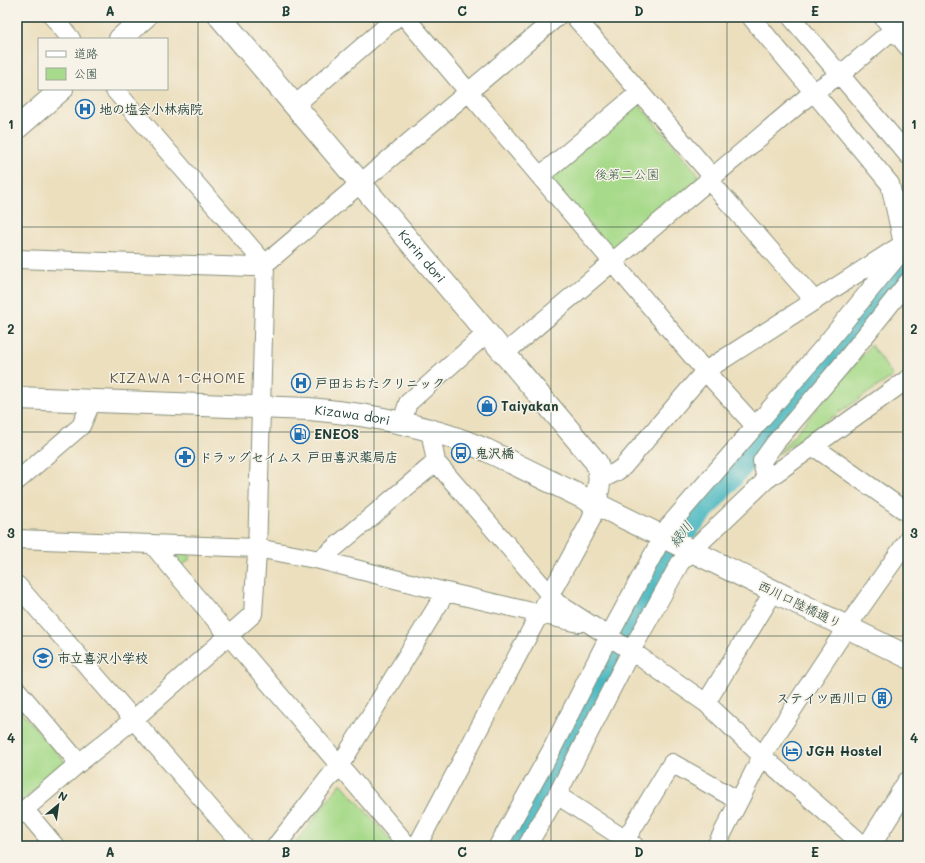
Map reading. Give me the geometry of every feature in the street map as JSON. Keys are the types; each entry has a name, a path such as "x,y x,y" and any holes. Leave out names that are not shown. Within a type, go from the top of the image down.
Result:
{"street":[{"path":"53,17 70,38"},
{"path":"121,38 145,17"},
{"name":"Karin dori","path":"220,17 596,462 600,471 600,480 595,504"},
{"path":"295,105 397,17"},
{"path":"405,17 705,371 755,426"},
{"path":"17,259 252,266 265,264 556,17"},
{"path":"575,17 712,176 714,186 815,301"},
{"path":"498,846 550,753 609,636 668,527 820,350 896,258 903,244 890,184 751,17"},
{"path":"791,17 908,154"},
{"path":"504,354 712,176 813,92 840,75 888,23 908,17"},
{"path":"888,23 908,47"},
{"path":"17,128 61,90"},
{"path":"55,846 21,813 78,763 133,720 253,614 257,548 265,264 115,90"},
{"path":"540,176 640,92"},
{"path":"600,480 623,467 705,371 903,244"},
{"path":"766,480 762,460 840,367 908,282"},
{"path":"402,422 408,403 486,333"},
{"path":"527,846 557,795 630,651 680,563 766,480 908,379"},
{"name":"Kizawa dori","path":"17,398 332,410 402,422 455,438 486,450 663,537"},
{"path":"17,481 81,426 92,401"},
{"path":"430,430 436,462 557,603 591,626 609,636 706,703 762,756 864,846"},
{"path":"813,446 908,513"},
{"path":"320,560 436,462"},
{"path":"417,846 540,613 591,520 595,504"},
{"name":"西川口陸橋通り","path":"663,537 908,657"},
{"path":"17,539 257,548 320,560 446,592 591,626"},
{"path":"716,846 762,756 908,540"},
{"path":"152,544 228,636 340,764 408,846"},
{"path":"17,585 243,846"},
{"path":"706,703 774,591"},
{"path":"276,846 346,757 446,592"},
{"path":"17,690 78,763"},
{"path":"557,795 631,843 672,763 739,801"},
{"path":"869,846 908,782"}],"green space":[{"name":"後第二公園","path":"637,102 698,174 698,179 615,251 612,251 550,178"},
{"path":"871,345 893,376 778,454"},
{"path":"172,553 187,553 191,558 177,570 167,558"},
{"path":"17,707 66,763 17,805"},
{"path":"341,783 396,846 293,846"}],"waterway":[{"name":"緑川","path":"511,846 535,805 662,561 686,526 771,428 908,260"}],"place":[{"name":"地の塩会小林病院","path":"85,109"},
{"name":"戸田おおたクリニック","path":"301,383"},
{"name":"Taiyakan","path":"487,406"},
{"name":"ENEOS","path":"300,434"},
{"name":"鬼沢橋","path":"461,453"},
{"name":"ドラッグセイムス 戸田喜沢薬局店","path":"185,457"},
{"name":"市立喜沢小学校","path":"43,658"},
{"name":"ステイツ西川口","path":"882,698"},
{"name":"JGH Hostel","path":"792,751"}],"district":[{"name":"KIZAWA 1-CHOME","path":"178,378"}]}
